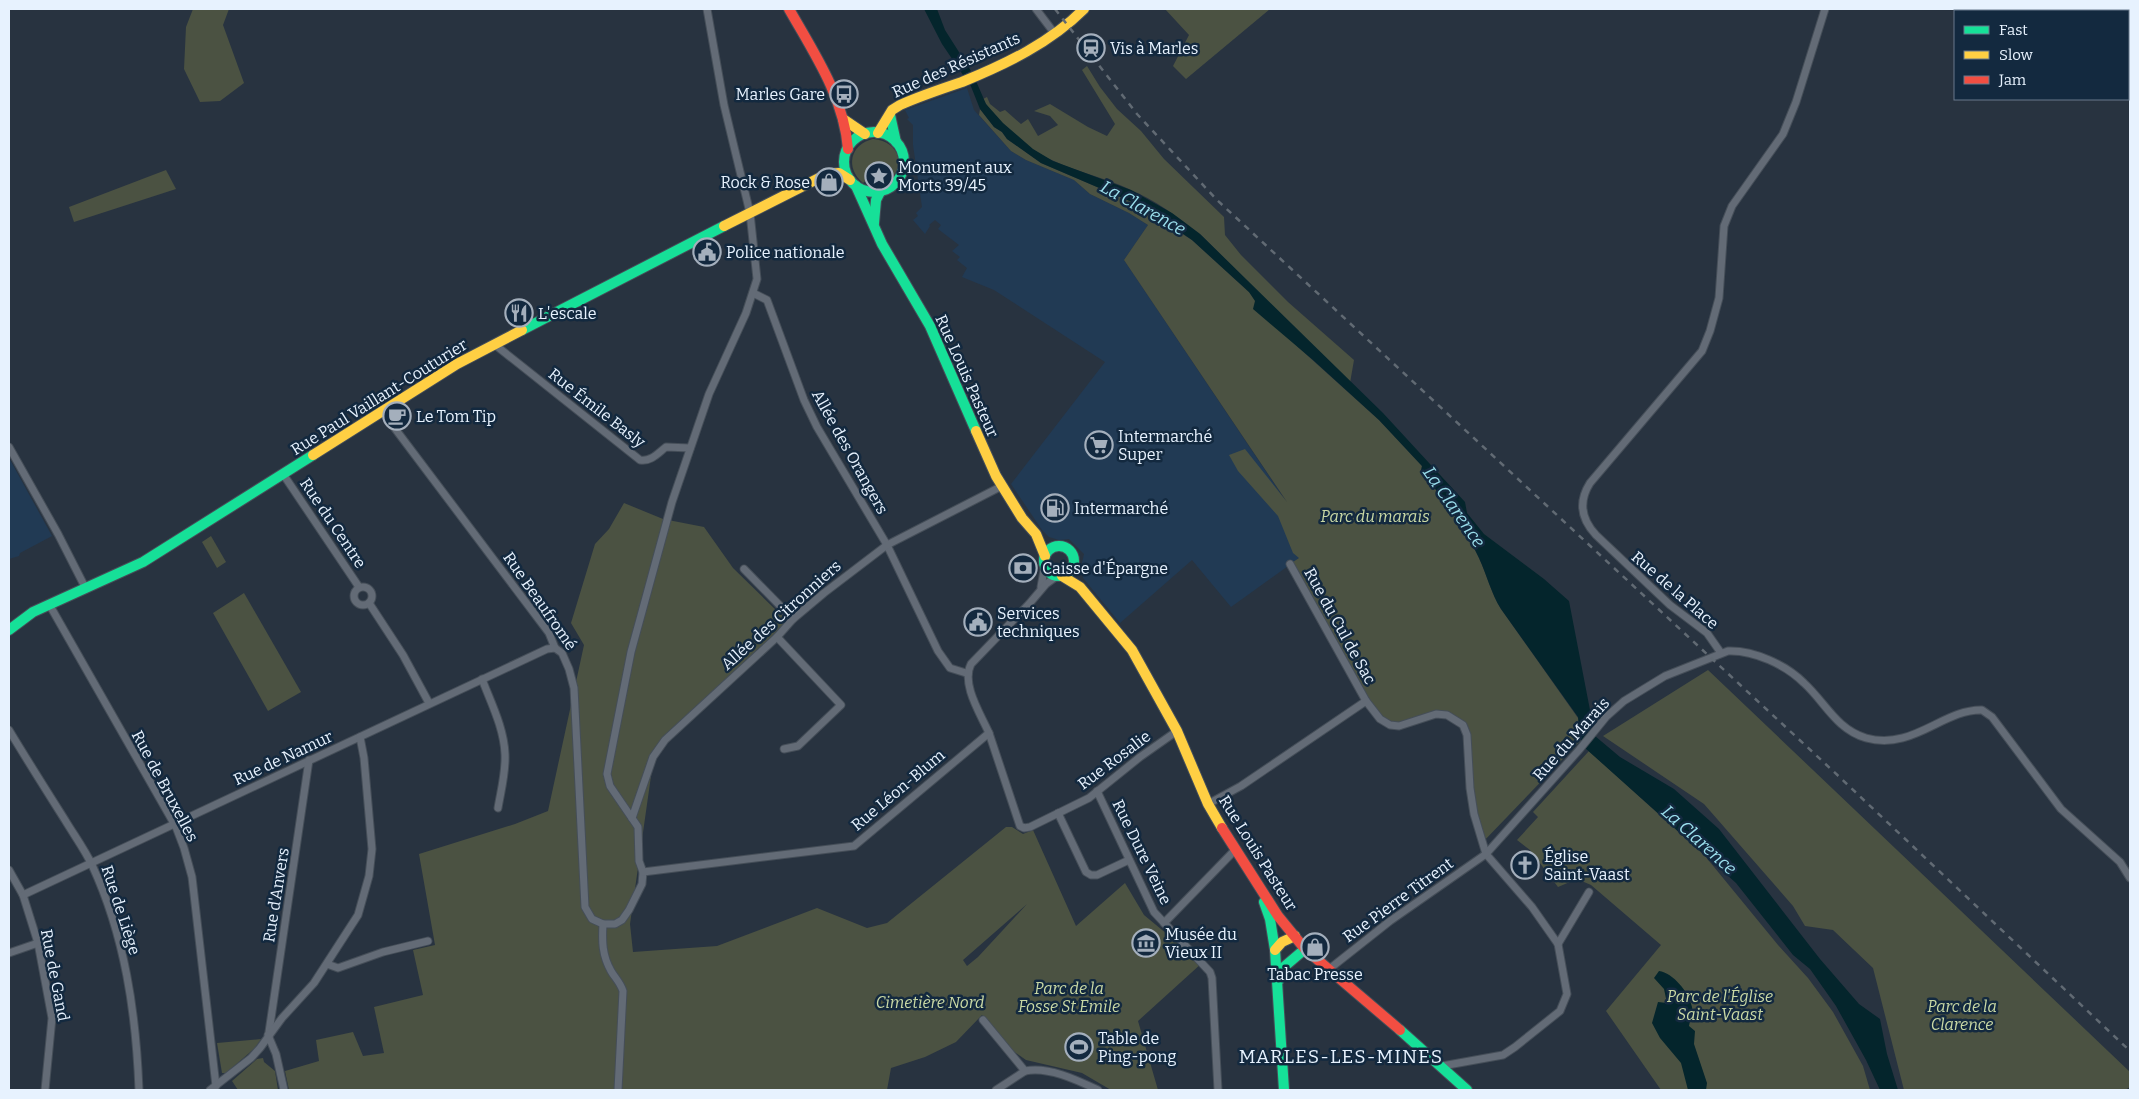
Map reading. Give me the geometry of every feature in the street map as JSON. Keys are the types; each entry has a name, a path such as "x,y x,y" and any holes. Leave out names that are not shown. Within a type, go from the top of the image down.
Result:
{"main road":[{"path":"789,9 831,83 848,141 845,168 853,183"},
{"name":"Rue des Résistants","path":"878,133 892,110 907,101 962,81 1014,58 1067,26 1084,9"},
{"path":"827,174 839,173 867,192 880,192 896,184 903,172 903,156 896,142 890,115"},
{"path":"843,119 865,134"},
{"path":"847,152 855,140 865,134 878,133 888,136 896,142"},
{"name":"Rue Paul Vaillant-Couturier","path":"9,630 33,612 143,562 284,474 381,410 457,364 827,174 847,152"},
{"name":"Rue Louis Pasteur","path":"853,183 882,244 930,326 973,427 1002,486 1022,518 1036,534 1058,546"},
{"path":"874,227 876,200 880,192"},
{"name":"Rue Louis Pasteur","path":"1036,534 1045,560"},
{"path":"1058,546 1066,547 1072,552 1075,562 1072,569 1059,576 1049,572 1045,560 1050,549 1058,546"},
{"name":"Rue Louis Pasteur","path":"1072,569 1080,587 1132,650 1154,687 1177,731 1208,804 1261,892 1305,949 1442,1066 1467,1090"},
{"name":"Rue Louis Pasteur","path":"1059,576 1080,587"},
{"path":"1261,892 1270,919 1275,950 1284,1090"},
{"path":"1275,950 1282,942 1295,936"},
{"path":"1278,984 1282,970 1291,958 1305,949"}],"street":[{"path":"618,1090 622,991 620,983 605,960 602,943 603,924 615,924 622,920 642,884 643,872 639,861 638,827 610,786 607,774 609,755 631,652 672,502 709,394 754,293 757,272 750,213 716,66 707,9"},
{"path":"1036,9 1055,34"},
{"name":"Rue de la Place","path":"1825,9 1796,102 1783,134 1732,206 1724,226 1719,298 1710,331 1702,351 1590,483 1583,499 1582,512 1590,528 1621,561 1670,605 1698,624 1722,653 1737,651 1747,653 1768,660 1789,672 1804,682 1840,724 1865,738 1896,739 1923,732 1969,711 1982,710 1992,717 2061,809 2120,862 2130,878"},
{"name":"Allée des Orangers","path":"754,293 767,300 798,383 817,427 887,545 938,651 950,668 966,673"},
{"name":"Rue Émile Basly","path":"494,344 640,460 646,461 651,459 666,447 690,448"},
{"name":"Rue Beaufromé","path":"381,410 549,633 555,648 562,653 566,661 574,688 585,907 592,918 603,924"},
{"path":"9,447 58,534 86,589"},
{"name":"Rue du Centre","path":"284,474 359,587"},
{"name":"Allée des Citronniers","path":"632,818 653,757 665,740 793,619 842,578 887,545 1002,486"},
{"path":"1041,590 1045,560"},
{"name":"Rue du Cul de Sac","path":"1290,564 1366,701 1380,719 1390,725 1399,726 1436,714 1447,715 1463,725 1467,735 1470,788 1474,814 1486,854"},
{"path":"744,568 793,619"},
{"path":"989,733 968,685 966,673 971,664 1041,590 1059,576"},
{"path":"366,586 371,590 373,597 369,603 360,605 356,601 354,595 359,587 366,586"},
{"path":"369,603 403,655 429,703"},
{"name":"Rue de Bruxelles","path":"49,604 174,824 184,848 192,877 213,1088"},
{"path":"777,636 841,705 798,746 784,749"},
{"name":"Rue de Namur","path":"23,896 429,703 546,649 555,648"},
{"name":"Rue du Marais","path":"1486,854 1602,724 1606,717 1624,701 1653,682 1722,653"},
{"path":"482,679 503,733 506,754 498,808"},
{"path":"1208,804 1241,786 1366,701"},
{"name":"Rue de Liège","path":"9,730 92,863 103,891 119,938 128,978 137,1041 139,1090"},
{"name":"Rue Rosalie","path":"989,733 1020,826 1024,828 1030,827 1089,798 1140,757 1177,731"},
{"name":"Rue Léon-Blum","path":"643,872 854,846 989,733"},
{"path":"213,1088 251,1058 260,1048 268,1035 314,983 358,915 369,876 372,849 371,822 360,737"},
{"name":"Rue d'Anvers","path":"268,1035 309,760"},
{"name":"Rue Dure Veine","path":"1097,791 1154,912 1210,972 1212,978 1218,1090"},
{"path":"1058,813 1086,872 1091,876 1129,860"},
{"path":"1164,923 1234,850"},
{"path":"1442,1066 1503,1055 1560,1010 1567,994 1558,944 1532,907 1486,854"},
{"name":"Rue Pierre Titrent","path":"1328,970 1390,921 1486,854"},
{"name":"Rue de Gand","path":"9,870 23,896 38,943 52,1018 45,1090"},
{"path":"1558,944 1590,892"},
{"path":"327,964 338,968 383,952 428,941"},
{"path":"9,953 38,943"},
{"path":"983,1020 1025,1071"},
{"path":"268,1035 276,1054 284,1090"},
{"path":"996,1090 1025,1071 1036,1069 1050,1072 1098,1090"}],"shaded area":[{"path":"967,88 974,110 1011,151 1026,160 1074,180 1090,194 1129,213 1148,225 1124,260 1316,546 1231,607 1192,560 1120,623 1083,578 1081,567 1084,554 1069,539 1059,540 1049,537 1042,530 1011,484 1105,362 994,290 962,277 967,268 957,260 960,257 952,251 959,245 938,229 941,225 935,220 929,225 925,234 913,220 918,216 916,213 922,207 913,145 913,125 907,119 909,118 905,110"},
{"path":"9,458 52,536 20,553 19,556 9,559"}],"green space":[{"path":"193,9 229,9 223,25 244,83 220,101 200,102 184,69 186,27"},
{"path":"1165,9 1270,9 1186,79 1173,66 1189,35"},
{"path":"1087,66 1117,109 1141,131 1164,159 1224,217 1225,235 1241,255 1288,302 1354,360 1350,383 1200,234 1166,209 1139,193 1063,165 1033,150 996,118 983,99 987,97 990,104 1000,112 1005,110 1021,124 1028,119 1038,136 1058,125 1050,116 1034,111 1050,104 1107,136 1115,124 1082,70"},
{"name":"Parc du marais","path":"980,109 994,127 1002,132 1007,139 1041,163 1132,202 1192,240 1249,292 1298,347 1379,420 1422,466 1421,471 1467,535 1501,609 1578,718 1581,740 1482,843 1474,814 1463,725 1447,715 1399,726 1380,719 1290,564 1299,558 1293,553 1278,516 1238,471 1229,455 1245,449 1287,502 1124,260 1148,225 1129,213 1090,194 1074,180 1026,160 1011,151 979,115"},
{"path":"873,139 890,145 898,157 896,171 892,178 884,184 880,174 881,169 873,168 869,171 868,179 863,183 857,177 852,164 855,151 859,146"},
{"path":"166,170 176,189 74,222 69,207"},
{"path":"624,503 663,519 704,527 733,568 780,614 795,622 660,748 653,762 630,924 633,952 717,946 817,908 867,928 887,923 1006,827 1012,827 1023,834 1033,830 1076,926 1125,883 1144,915 1202,963 1138,1021 1158,1090 1111,1090 1082,1073 1026,1060 1006,1046 982,1015 956,1042 925,1057 891,1068 887,1090 289,1090 285,1071 319,1061 316,1040 353,1032 363,1056 384,1053 374,1007 423,995 413,950 435,945 419,854 515,824 548,811 584,645 571,623 595,544 609,529","holes":["1027,904 978,957 967,966 963,960"]},
{"path":"211,536 226,562 217,568 202,542"},
{"path":"244,593 301,692 268,711 213,613"},
{"name":"Parc de la Clarence","path":"1708,670 2130,1072 2130,1087 2125,1090 1904,1090 1873,968 1833,930 1805,926 1793,906 1704,804 1603,736"},
{"name":"Parc de l'Église Saint-Vaast","path":"1589,751 1705,856 1778,945 1808,978 1833,1012 1863,1066 1870,1090 1661,1090 1606,1011 1661,945 1591,885 1577,879 1558,887 1530,850 1517,840 1538,817 1533,812"},
{"path":"261,1039 255,1048 226,1073 222,1073 217,1043"},
{"path":"263,1058 264,1062 275,1071 278,1090 238,1090 232,1081 257,1059"}],"water":[{"path":"924,9 937,9 945,30 971,71 963,75 942,44"},
{"name":"La Clarence","path":"976,81 986,104 1003,123 1033,149 1053,161 1131,190 1172,213 1200,234 1383,413 1465,502 1467,513 1484,534 1544,579 1569,601 1595,736 1620,757 1674,789 1719,829 1820,959 1859,1004 1880,1019 1887,1054 1898,1090 1880,1090 1866,1060 1836,1006 1810,969 1793,955 1736,883 1585,748 1581,740 1578,717 1501,609 1467,535 1421,471 1422,466 1379,420 1253,309 1255,301 1249,292 1192,240 1132,202 1041,163 1007,139 1002,132 994,127 980,109 970,84"},
{"path":"1659,971 1675,979 1688,995 1692,1007 1689,1026 1695,1031 1694,1044 1707,1083 1706,1090 1688,1090 1681,1063 1660,1038 1652,1023 1658,1002 1667,1003 1664,989 1654,978"}],"railway":[{"path":"1055,9 1137,114 1217,200 1832,770 2130,1051"}],"traffic: fast":[{"path":"890,115 896,142"},
{"path":"874,132 891,137 899,145 904,162 899,179 891,187 874,192 857,187 849,179 844,162 849,145 857,137 874,132"},
{"path":"856,186 882,244 930,326 976,431"},
{"path":"874,223 876,200 880,192"},
{"path":"522,330 724,226"},
{"path":"9,630 33,612 143,562 313,455"},
{"path":"1059,546 1070,550 1074,561 1070,572 1059,576 1048,572 1044,561 1048,550 1059,546"},
{"path":"1264,902 1270,919 1275,950 1284,1090"},
{"path":"1279,980 1285,966 1305,949"},
{"path":"1400,1030 1467,1090"}],"traffic: slow":[{"path":"878,133 892,110 900,105 962,82 1011,60 1057,32 1084,9"},
{"path":"843,119 865,134"},
{"path":"724,226 827,174 839,173 850,180"},
{"path":"313,455 457,364 522,330"},
{"path":"976,431 996,476 1022,518 1036,534 1045,556"},
{"path":"1062,576 1080,587 1132,650 1177,731 1208,804 1222,828"},
{"path":"1275,950 1282,942 1295,936"}],"traffic: jam":[{"path":"789,9 818,59 834,93 841,111 848,149"},
{"path":"1222,828 1278,916 1305,949 1400,1030"}],"place":[{"name":"Vis à Marles","path":"1091,48"},
{"name":"Marles Gare","path":"844,94"},
{"name":"Monument aux Morts 39/45","path":"879,176"},
{"name":"Rock & Rose","path":"829,182"},
{"name":"Police nationale","path":"707,252"},
{"name":"L'escale","path":"519,313"},
{"name":"Le Tom Tip","path":"397,416"},
{"name":"Intermarché Super","path":"1099,445"},
{"name":"Intermarché","path":"1055,508"},
{"name":"Caisse d'Épargne","path":"1023,568"},
{"name":"Services techniques","path":"978,622"},
{"name":"Église Saint-Vaast","path":"1525,865"},
{"name":"Musée du Vieux II","path":"1146,943"},
{"name":"Tabac Presse","path":"1315,947"},
{"name":"Table de Ping-pong","path":"1079,1047"}],"district":[{"name":"MARLES-LES-MINES","path":"1341,1056"}],"park label":[{"name":"Parc de la Fosse St Emile","path":"1069,997"},
{"name":"Cimetière Nord","path":"930,1002"}]}
